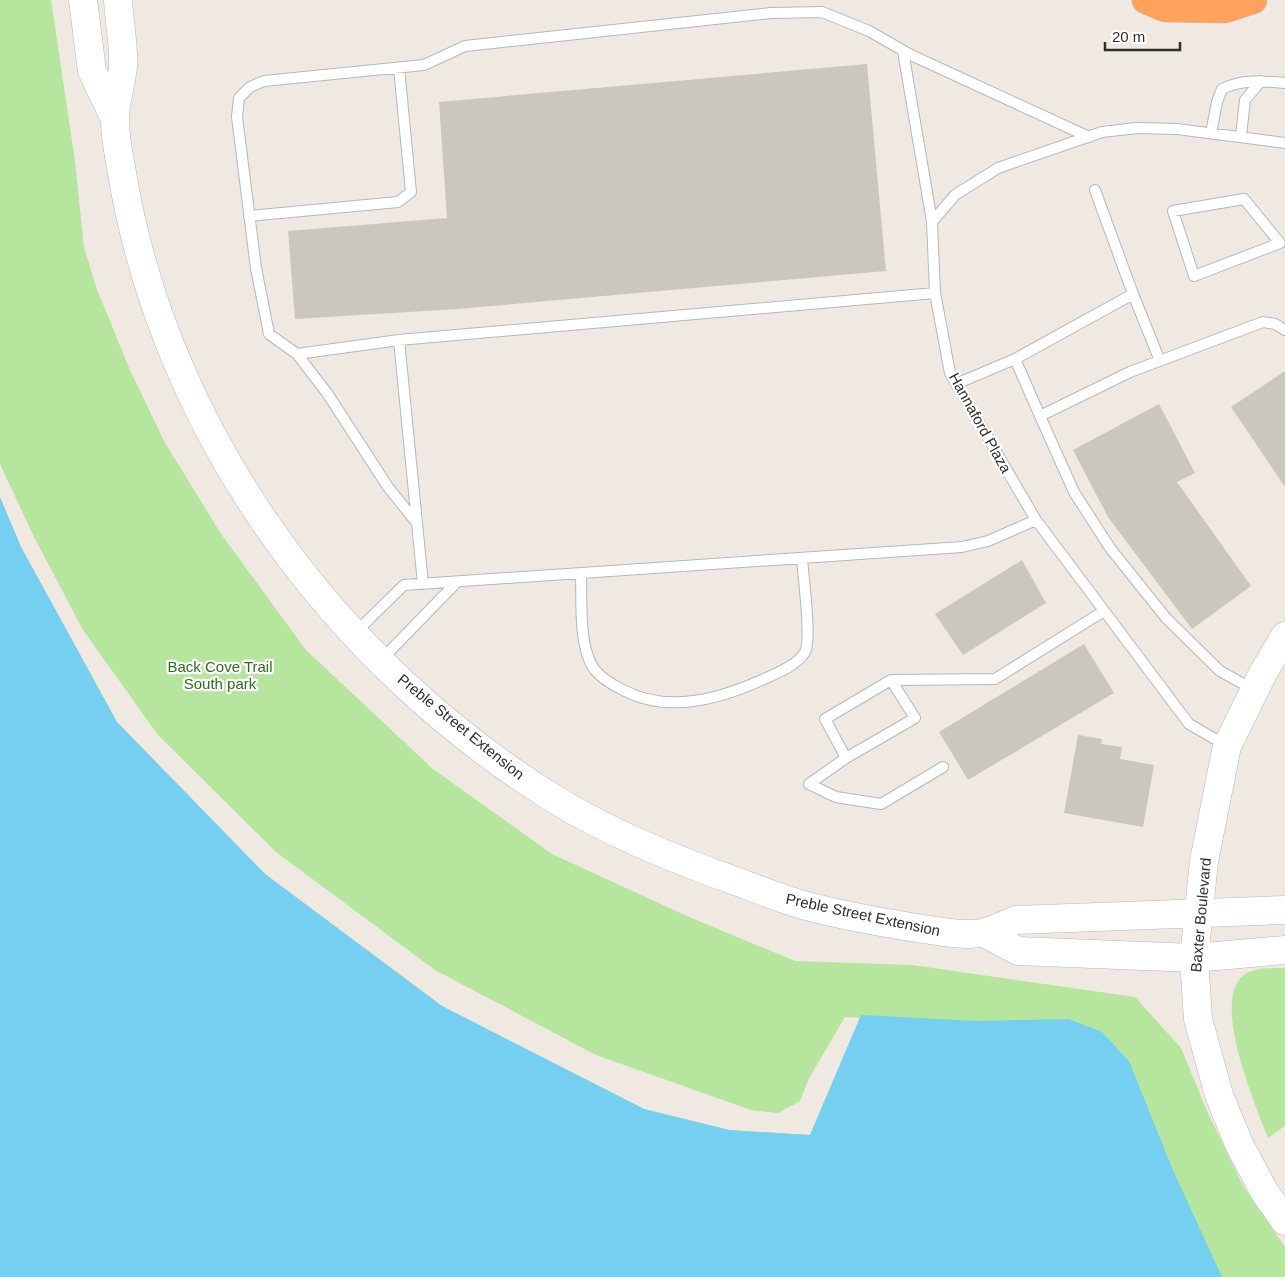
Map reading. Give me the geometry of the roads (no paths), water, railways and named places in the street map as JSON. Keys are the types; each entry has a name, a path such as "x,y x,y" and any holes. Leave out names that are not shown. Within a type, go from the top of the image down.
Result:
{"highway":[{"path":"1146,0 1166,8 1225,9 1252,0"}],"main road":[{"name":"Preble Street Extension","path":"83,0 92,71 114,117 126,193 148,284 160,325 199,410 237,479 264,522 324,601 381,661 425,702 494,757 557,800 608,829 695,867 802,905 948,933 984,933 1016,920 1285,910"},
{"name":"Preble Street Extension","path":"114,117 123,64 118,0"},
{"name":"Baxter Boulevard","path":"1285,636 1227,746 1212,818 1198,912 1194,958 1198,1020 1219,1095 1239,1144 1264,1191 1285,1221"},
{"name":"Preble Street Extension","path":"984,933 1018,951 1194,958 1285,950"}],"lane":[{"path":"416,522 388,487 327,393 297,354 269,334 256,268 237,117 238,98 250,87 264,82 424,66 465,46 771,13 822,12 870,31 904,51 1089,136"},
{"name":"Hannaford Plaza","path":"904,51 932,222 936,293 950,373 1036,520 1189,724 1227,746"},
{"path":"249,216 398,202 411,192 399,68"},
{"path":"1211,133 1217,102 1222,89 1234,83 1261,81 1285,83"},
{"path":"1241,136 1245,100 1261,81"},
{"path":"932,222 955,195 998,168 1102,132 1137,128 1241,136 1285,143"},
{"path":"1095,190 1160,361"},
{"path":"1244,199 1283,244 1194,276 1173,211 1244,199"},
{"path":"297,354 399,340 936,293"},
{"path":"956,384 1016,359 1133,294"},
{"path":"1040,416 1130,372 1263,322 1275,324 1285,330"},
{"path":"399,340 423,584"},
{"path":"1016,359 1074,492 1110,548 1166,618 1220,671 1255,691"},
{"path":"354,633 404,585 456,583 962,547 988,541 1036,520"},
{"path":"581,574 583,632 594,670 610,683 630,693 654,701 696,701 723,696 773,675 798,661 806,651 807,634 802,558"},
{"path":"381,661 456,583"},
{"path":"846,758 825,719 891,680 995,679 1104,610"},
{"path":"891,680 915,718 846,758 810,784 836,797 881,804 943,767"}],"water":[{"path":"0,497 21,547 117,722 265,874 442,1006 644,1109 729,1130 810,1135 861,1015 977,1021 1069,1019 1102,1032 1129,1061 1172,1168 1222,1277 0,1277"}],"park label":[{"name":"Back Cove Trail South park","path":"220,676"}]}
